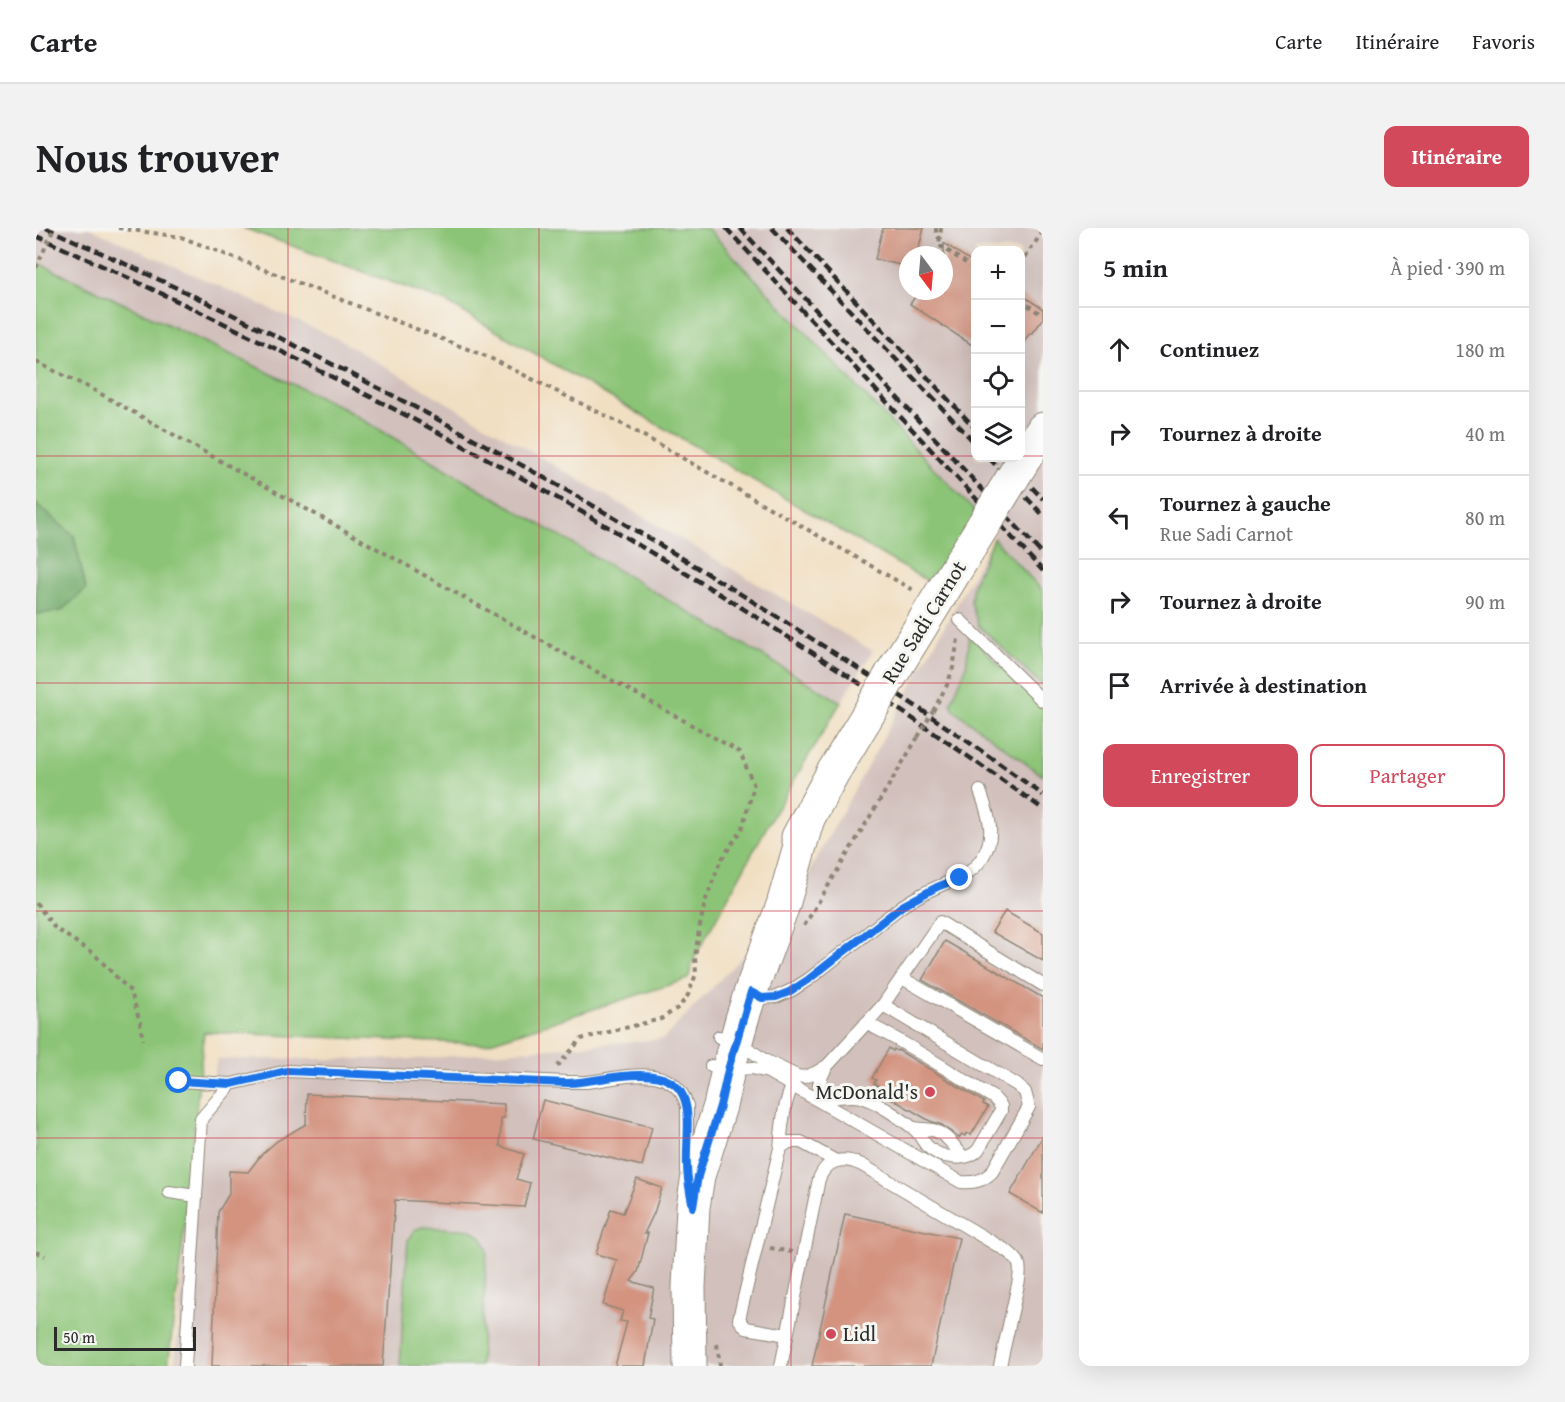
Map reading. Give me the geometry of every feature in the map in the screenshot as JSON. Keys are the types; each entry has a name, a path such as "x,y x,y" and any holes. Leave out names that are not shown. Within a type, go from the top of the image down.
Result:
{"main road":[{"name":"Rue Sadi Carnot","path":"698,1353 689,1287 695,1196 720,1106 723,1054 739,969 786,858 808,818 891,675 948,612 984,524 1035,443"},
{"name":"Rue Sadi Carnot","path":"723,1054 751,992 783,906 808,818"}],"lane":[{"path":"948,612 1043,701"},
{"path":"751,992 762,998 776,997 789,992 902,906 971,871 980,862 985,852 990,829 980,791"},
{"path":"819,1100 819,1080 827,1066 884,1005 940,922 1043,985"},
{"path":"902,978 1043,1059"},
{"path":"723,1054 793,1085 961,1182 977,1182 985,1179 992,1172 1029,1107 1024,1092 1017,1085 884,1005"},
{"path":"819,1100 861,1097 914,1128 939,1132 963,1156 974,1154 978,1150 1001,1111 998,1102 937,1065 922,1053 866,1023"},
{"path":"723,1054 743,1045 764,1060 797,1076 804,1077 827,1066"},
{"path":"179,1081 231,1084 287,1071 546,1082 587,1082 623,1076 654,1075 666,1080 684,1096 687,1106 688,1184 695,1196"},
{"path":"185,1366 201,1119 231,1084"},
{"path":"787,1335 746,1328 739,1319 780,1148 783,1116 793,1085"},
{"path":"780,1148 789,1142 801,1142 836,1161"},
{"path":"781,1366 819,1179 828,1166 845,1159 862,1165 1017,1258 1020,1268 1000,1366"},
{"path":"169,1192 196,1196"}],"path":[{"path":"36,268 54,228"},
{"path":"118,228 182,237 488,357 630,428 948,612 952,668 947,685 802,931"},
{"path":"936,228 936,234 940,238"},
{"path":"941,228 939,245 971,266"},
{"path":"1025,258 1043,231"},
{"path":"1025,303 1041,314"},
{"path":"36,362 92,389 740,752 754,786 741,828 720,862 705,902 695,957 696,974 688,995 679,1007 661,1019 581,1040 546,1082"},
{"path":"36,903 55,928 94,954 130,992 140,1022 143,1040"},
{"path":"36,1252 45,1256"},
{"path":"698,1353 720,1366"}],"shaded area":[{"path":"36,228 89,228 336,338 873,651 841,702 341,407 36,262"},
{"path":"701,228 1043,228 1043,1366 175,1366 188,1198 217,1059 417,1059 663,1039 790,907 993,538 1017,462 1025,462 1025,246 971,246 971,462 1010,462 978,515"}],"green space":[{"path":"243,228 707,228 978,515 929,582 446,302"},
{"path":"36,262 341,407 841,702 775,812 695,957 688,979 484,1044 204,1032 168,1366 36,1366"},
{"path":"36,504 74,536 86,589 61,611 36,614"},
{"path":"993,538 1043,591 1043,686 978,625 971,602 973,584"},
{"path":"970,635 1043,709 1043,776 954,710 951,703 966,667"},
{"path":"422,1227 472,1230 483,1239 487,1249 480,1366 400,1366 408,1240 414,1230"}],"building":[{"path":"883,228 924,228 919,246 899,246 899,265 875,259"},
{"path":"953,249 971,261 971,344 910,304 913,300 953,300"},
{"path":"1025,297 1043,309 1043,319 1032,334 1030,333 1025,340"},
{"path":"1005,911 1043,933 1043,961 992,932"},
{"path":"945,941 1043,998 1043,1049 922,980"},
{"name":"McDonald's","path":"889,1048 893,1051 898,1050 984,1102 983,1104 988,1107 971,1135 962,1134 959,1138 942,1125 930,1121 875,1089 878,1085 872,1078"},
{"path":"307,1094 504,1104 500,1146 524,1154 516,1179 530,1183 524,1207 395,1200 383,1366 212,1366 218,1212 229,1194 229,1171 248,1172 261,1155 277,1141 306,1124"},
{"path":"543,1100 652,1127 642,1166 533,1139"},
{"path":"1043,1136 1043,1213 1010,1194"},
{"path":"637,1179 662,1188 644,1234 648,1233 638,1272 631,1281 654,1288 648,1318 653,1319 645,1366 615,1366 627,1322 620,1321 623,1311 603,1305 617,1260 596,1254 611,1209 623,1213"},
{"path":"845,1214 959,1238 931,1366 812,1366"}],"railway":[{"path":"46,228 318,357 496,451 583,500 828,649 937,720 1043,795"},
{"path":"726,228 1043,571"},
{"path":"740,228 1043,555"},
{"path":"772,228 971,439"},
{"path":"787,228 971,424"},
{"path":"36,236 110,269 328,375 543,490 777,630 885,700 1043,809"},
{"path":"993,462 1043,515"},
{"path":"1008,462 1043,499"}],"place":[{"name":"McDonald's","path":"930,1092"},
{"name":"Lidl","path":"831,1334"}],"route":[{"path":"179,1081 231,1084 287,1071 568,1083 623,1076 654,1075 678,1089 684,1096 687,1106 688,1184 693,1207 698,1176 751,992 762,998 776,997 789,992 902,906 918,896 960,878"}]}
